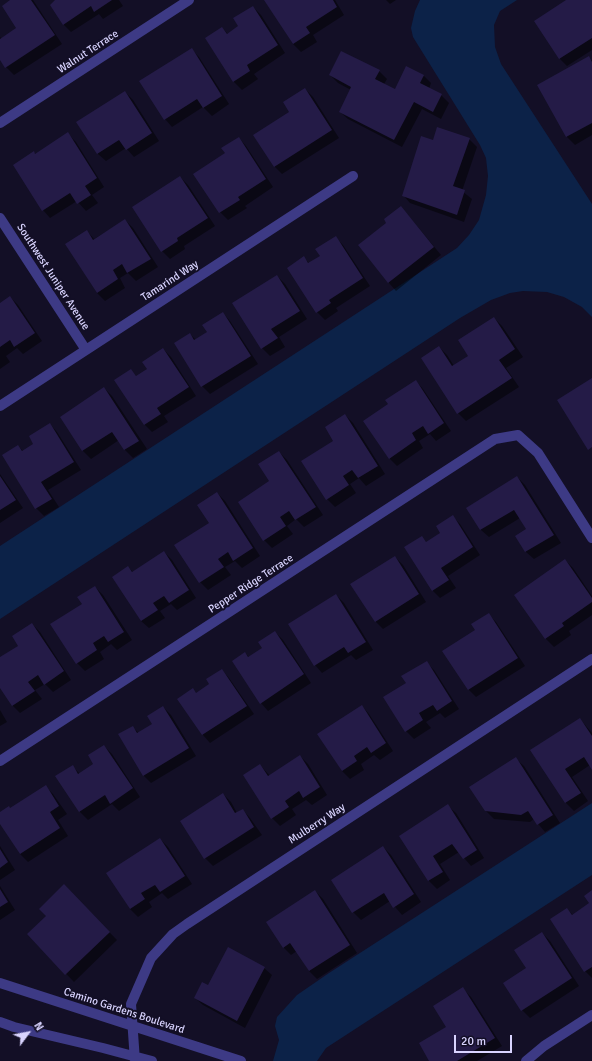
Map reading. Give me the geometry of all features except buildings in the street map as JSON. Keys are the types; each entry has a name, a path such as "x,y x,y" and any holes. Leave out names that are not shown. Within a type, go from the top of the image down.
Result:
{"street":[{"name":"Walnut Terrace","path":"0,124 189,0"},
{"name":"Tamarind Way","path":"0,406 353,176"},
{"name":"Southwest Juniper Avenue","path":"0,218 86,350"},
{"name":"Pepper Ridge Terrace","path":"0,761 495,439 518,435 538,453 592,538"},
{"name":"Mulberry Way","path":"135,1059 132,1004 141,978 151,958 173,934 592,659"},
{"name":"Camino Gardens Boulevard","path":"0,983 241,1061"},
{"path":"526,1061 544,1046 592,1015"},
{"path":"0,1022 135,1059 152,1061"}],"water":[{"path":"420,0 517,0 500,11 494,25 495,47 501,64 592,204 592,317 582,307 564,297 547,292 523,291 510,293 491,300 460,318 0,619 0,546 457,248 469,235 479,220 486,195 488,176 486,158 480,145 413,37 411,28 415,11"},
{"path":"592,803 592,875 326,1048 317,1061 273,1061 279,1040 275,1026 277,1017 297,995"}]}
